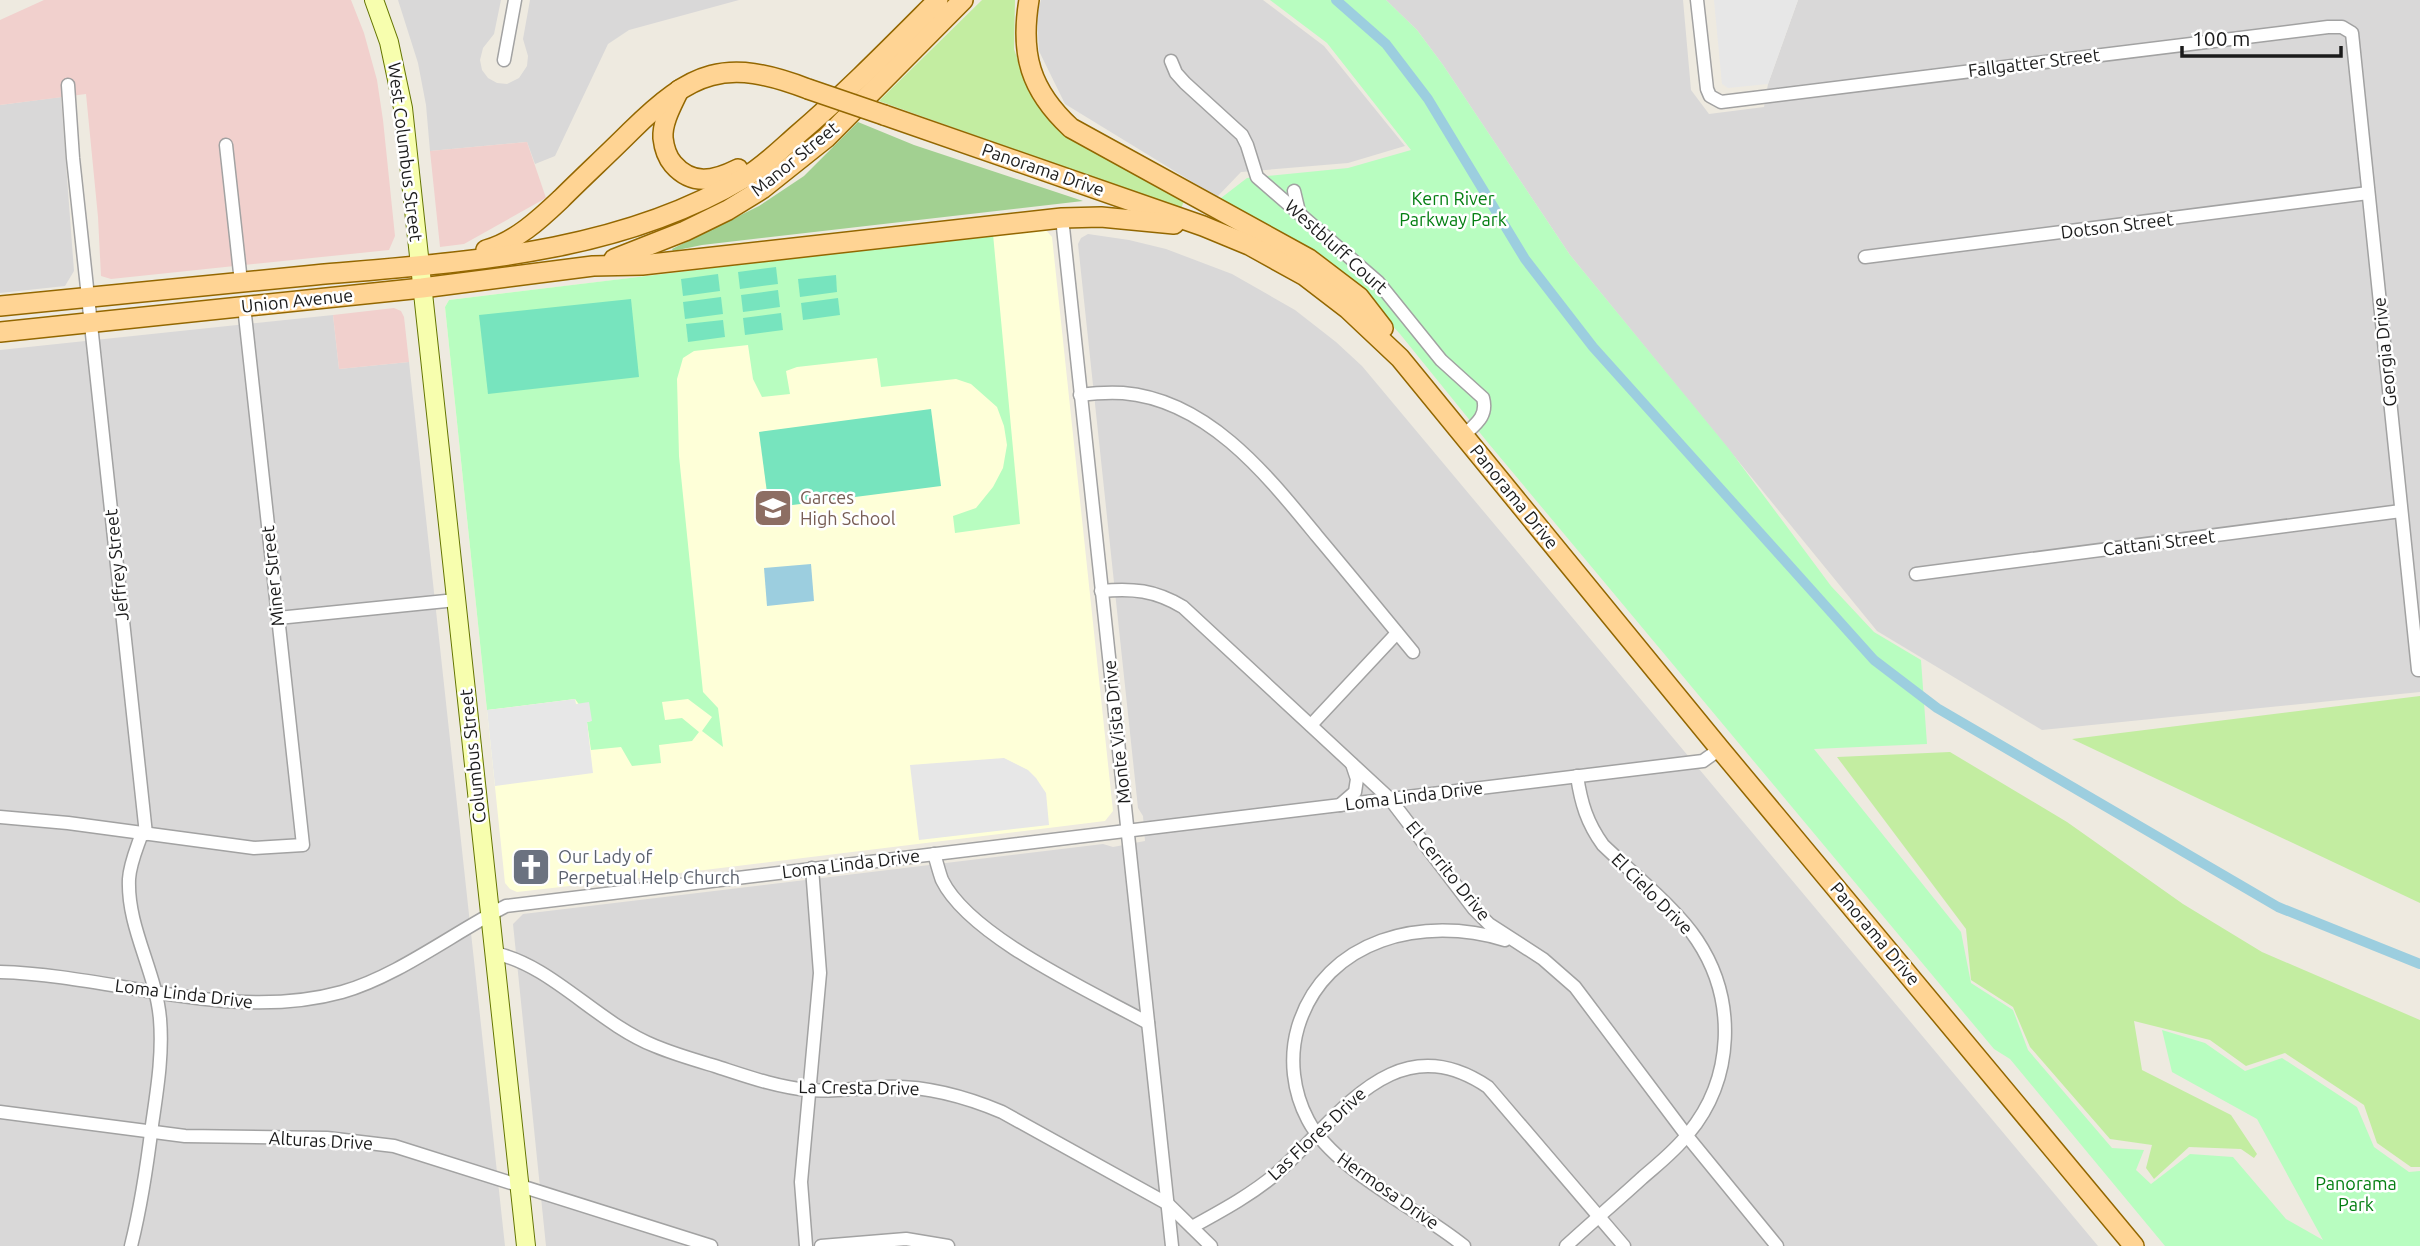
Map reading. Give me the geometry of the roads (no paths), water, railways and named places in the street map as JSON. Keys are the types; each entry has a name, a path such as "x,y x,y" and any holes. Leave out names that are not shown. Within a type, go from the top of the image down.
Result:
{"main road":[{"name":"West Columbus Street","path":"374,0 389,42 403,108 419,265"},
{"name":"Manor Street","path":"590,240 648,223 708,198 747,176 822,114 938,0"},
{"name":"Manor Street","path":"593,266 685,231 728,210 762,189 826,138 963,0"},
{"path":"1029,0 1025,29 1030,70 1048,104 1060,118 1071,128 1309,259 1350,288 1461,430"},
{"name":"Panorama Drive","path":"442,262 497,247 520,234 550,210 660,103 679,89 712,75 749,72 777,77 1203,226 1249,245 1305,276 1348,309 1400,358 1720,749 2134,1246"},
{"path":"679,89 663,136 669,160 680,172 691,178 708,180 722,177 785,146"},
{"path":"593,266 642,265 1062,218 1101,217 1203,226"},
{"name":"Union Avenue","path":"0,306 419,265 544,249 590,240"},
{"name":"Columbus Street","path":"419,265 526,1246"},
{"name":"Union Avenue","path":"0,332 422,288 593,266"}],"street":[{"path":"504,60 515,0"},
{"name":"Fallgatter Street","path":"1697,0 1707,89 1715,100 1721,102 2328,27 2342,27 2352,33"},
{"name":"Georgia Drive","path":"2352,33 2419,670"},
{"name":"Westbluff Court","path":"1171,61 1176,74 1242,135 1257,177 1378,282 1441,360 1483,398 1484,412 1481,418 1461,430"},
{"name":"Jeffrey Street","path":"68,85 73,158 144,833 131,866 130,895 137,936 156,991 161,1041 142,1197 131,1246"},
{"path":"226,145 242,282"},
{"path":"1294,191 1299,212"},
{"name":"Dotson Street","path":"1865,257 2368,193"},
{"name":"Monte Vista Drive","path":"1062,218 1172,1246"},
{"name":"Miner Street","path":"144,833 254,848 303,845 244,306"},
{"path":"1080,395 1125,393 1154,400 1187,414 1232,443 1271,481 1413,652"},
{"name":"Cattani Street","path":"1916,574 2401,511"},
{"name":"El Cerrito Drive","path":"1101,590 1145,590 1168,598 1182,607 1390,799 1474,909 1489,924 1543,959 1575,987 1688,1136 1777,1246"},
{"path":"278,618 456,600"},
{"path":"1311,725 1397,633"},
{"name":"Loma Linda Drive","path":"0,972 239,1002 275,1003 316,998 371,981 506,906 1703,761 1720,749"},
{"path":"1339,806 1355,792 1357,779 1352,764"},
{"name":"El Cielo Drive","path":"1566,1246 1688,1136 1709,1102 1723,1062 1725,1019 1717,978 1708,957 1684,923 1603,845 1593,832 1581,802 1577,776"},
{"path":"0,817 144,833"},
{"path":"934,854 943,881 985,928 1024,955 1148,1023"},
{"path":"806,1246 801,1182 820,973 812,868"},
{"name":"Hermosa Drive","path":"1464,1246 1346,1164 1317,1135 1301,1105 1296,1088 1294,1051 1302,1015 1311,998 1333,970 1371,945 1421,931 1464,930 1485,934 1521,947"},
{"name":"La Cresta Drive","path":"494,953 512,957 532,967 611,1024 656,1047 769,1083 809,1090 909,1087 958,1096 1002,1112 1168,1204 1211,1246"},
{"name":"Las Flores Drive","path":"1192,1227 1255,1190 1367,1087 1395,1072 1428,1066 1459,1071 1489,1087 1624,1246"},
{"name":"Alturas Drive","path":"0,1112 151,1132 215,1137 361,1140 421,1153 679,1241 712,1246"},
{"path":"821,1246 896,1239 929,1241 948,1246"}],"water":[{"path":"811,564 814,601 767,606 764,568"}],"waterway":[{"path":"1336,0 1386,44 1428,99 1525,259 1593,347 1874,660 1937,708 2278,907 2420,964"}],"place":[{"name":"Garces High School","path":"773,508"},
{"name":"Our Lady of Perpetual Help Church","path":"531,867"}],"park label":[{"name":"Kern River Parkway Park","path":"1453,209"},
{"name":"Panorama Park","path":"2356,1194"}]}
